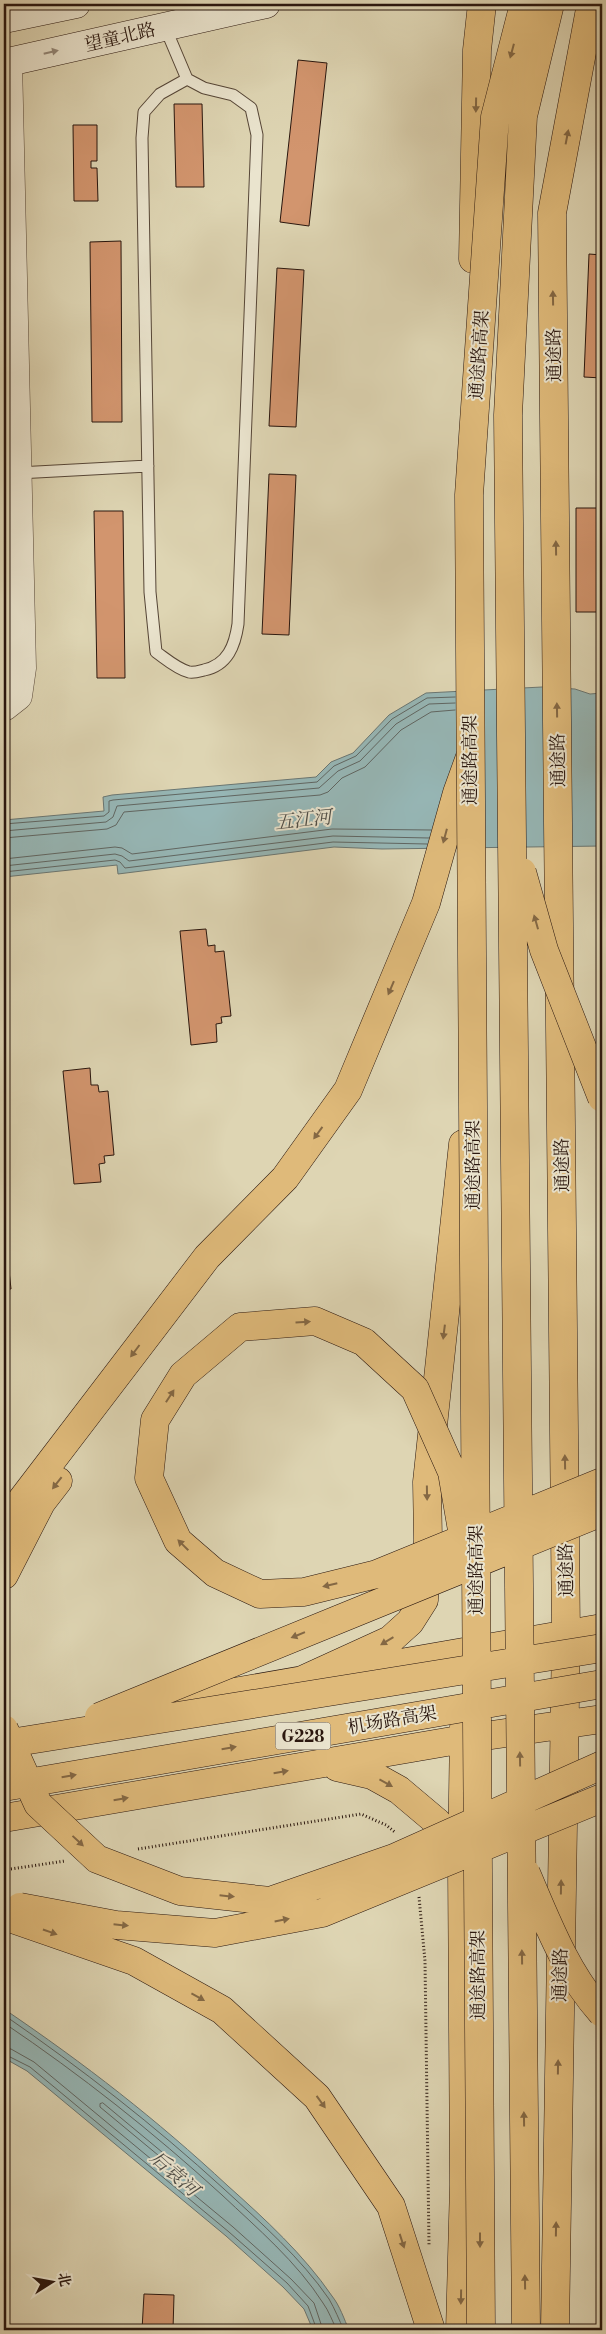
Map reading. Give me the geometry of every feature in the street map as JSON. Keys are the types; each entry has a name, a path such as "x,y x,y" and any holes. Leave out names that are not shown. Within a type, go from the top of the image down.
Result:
{"main road":[{"path":"460,2330 464,2185 462,1865 464,1739 463,1144 465,848 477,50 482,4"},
{"name":"通途路高架","path":"481,2330 467,764 469,495 494,127 524,4"},
{"name":"通途路高架","path":"526,2330 508,414 523,116 550,4"},
{"name":"通途路","path":"555,2330 566,1635 552,213 591,4"},
{"path":"4,1576 42,1503 111,1414 348,1090 426,903 457,792 467,764"},
{"path":"512,837 544,950 602,1098"},
{"path":"298,1682 390,1640 410,1622 424,1600 428,1540 426,1482 463,1144"},
{"path":"4,1523 207,1257 285,1178"},
{"path":"476,1613 465,1548 463,1538 458,1510 456,1500 452,1472 415,1389 364,1342 314,1321 240,1327 183,1375 155,1420 149,1478 178,1541 215,1573 260,1594 304,1592 377,1574 450,1544 459,1540 468,1536 541,1506 602,1482"},
{"path":"62,1733 602,1512"},
{"path":"602,1628 298,1682 4,1730 38,1804 97,1859 180,1891 270,1901 394,1858 602,1766"},
{"name":"G228","path":"4,1744 62,1733 602,1648"},
{"name":"机场路高架","path":"4,1787 602,1684"},
{"path":"4,1818 464,1739 602,1719"},
{"path":"323,1764 372,1774 399,1790 437,1822 462,1865"},
{"path":"4,1904 116,1924 215,1933 322,1913 602,1798"},
{"path":"521,1862 566,1962 588,1997 602,2014"},
{"path":"4,1916 134,1961 222,2010 317,2097 390,2206 431,2330"}],"street":[{"path":"4,19 76,4"},
{"name":"望童北路","path":"6,63 266,4"},
{"path":"4,707 18,696 22,668 11,473 6,63"}],"lane":[{"path":"165,27 187,79 204,88 233,95 251,108 257,135 236,642 226,659 211,669 191,672 170,662 156,652 150,592 142,138 144,112 160,94 187,79"},
{"path":"11,473 148,466"}],"path":[{"path":"132,1850 361,1814 398,1834"},
{"path":"4,1870 73,1860"},
{"path":"418,1889 426,1961 429,2252"}],"water":[{"name":"五江河","path":"542,687 575,689 590,694 602,693 602,846 382,849 334,847 118,874 117,865 4,877 4,820 104,811 103,797 112,795 316,777 331,762 353,753 389,715 426,693"},
{"name":"后袁河","path":"4,2009 63,2050 147,2115 256,2211 297,2252 321,2281 337,2304 349,2330 313,2330 304,2309 283,2287 226,2236 27,2071 4,2058"}],"building":[{"path":"298,60 327,63 309,226 280,222"},
{"path":"174,104 202,104 204,187 176,187"},
{"path":"73,125 97,125 97,161 91,161 91,168 97,168 98,201 74,201"},
{"path":"121,241 122,422 92,422 90,242"},
{"path":"589,254 602,255 602,378 584,377"},
{"path":"277,268 304,270 296,427 269,426"},
{"path":"269,474 296,475 289,635 262,634"},
{"path":"576,508 602,508 602,612 576,612"},
{"path":"94,511 123,511 125,678 97,678"},
{"path":"206,929 208,946 215,945 215,952 224,951 231,1016 221,1017 222,1023 216,1024 217,1042 191,1045 180,931"},
{"path":"90,1068 91,1085 98,1085 99,1092 108,1091 114,1155 104,1156 105,1163 99,1164 101,1182 74,1184 63,1071"},
{"path":"4,1224 11,1289 4,1289"},
{"path":"144,2294 174,2295 173,2330 142,2330"}]}
